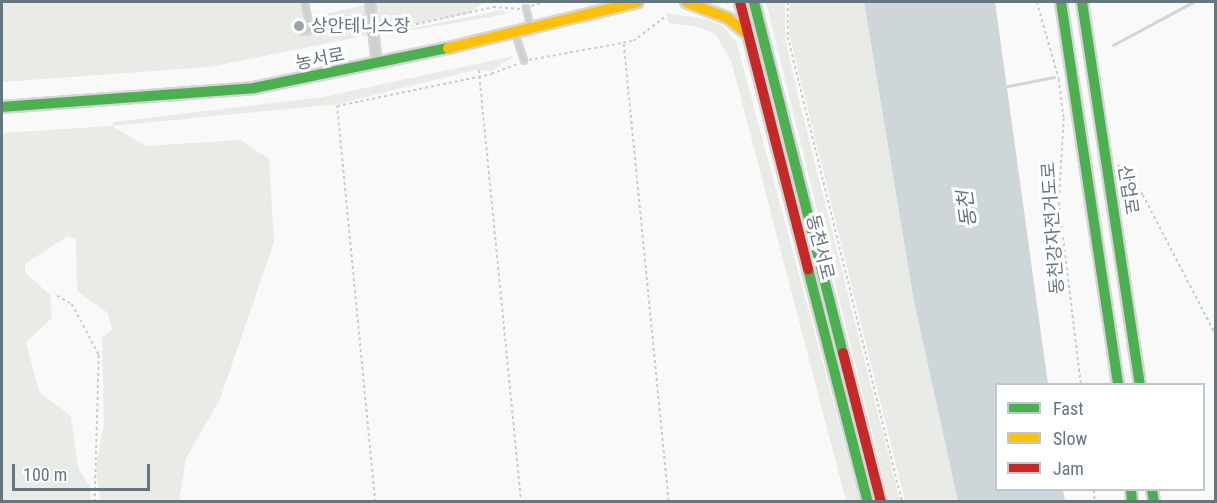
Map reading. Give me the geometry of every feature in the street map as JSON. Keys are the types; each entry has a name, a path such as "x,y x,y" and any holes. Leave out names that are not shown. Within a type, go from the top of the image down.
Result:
{"main road":[{"name":"농서로","path":"2,107 196,95 377,64 531,31 638,2"},
{"path":"686,2 728,18 748,35"},
{"name":"동천서로","path":"740,2 868,501"},
{"name":"동천서로","path":"754,2 881,501"},
{"path":"1061,2 1118,383"},
{"name":"산업로","path":"1082,2 1140,383"}],"street":[{"path":"370,2 377,64"}],"lane":[{"path":"305,2 310,30"},
{"path":"526,8 531,31"},
{"path":"303,32 371,18"},
{"path":"516,34 524,61"}],"path":[{"path":"493,2 493,7"},
{"path":"372,33 481,13 493,7 526,8 543,2"},
{"path":"788,2 786,29 902,501"},
{"name":"동천강자전거도로","path":"1037,2 1059,79 1064,118 1059,201 1081,383"},
{"path":"375,501 337,106 479,76 524,61 624,44 639,38 665,17"},
{"path":"624,44 669,501"},
{"path":"479,70 521,501"},
{"path":"1105,152 1143,195 1215,335"},
{"path":"57,296 72,304 99,355 95,501"}],"shaded area":[{"path":"2,2 303,2 306,18 365,5 368,35 210,67 2,82"},
{"path":"375,2 484,2 469,14 386,29 377,24"},
{"path":"766,2 785,2 785,37 798,96 900,501 889,501"},
{"path":"790,2 864,2 914,302 958,501 905,501 789,33"},
{"path":"503,10 507,14 383,35 384,34"},
{"path":"666,13 706,19 723,26 736,41 860,501 846,501 731,60 715,34 699,27 669,23"},
{"path":"514,56 492,71 475,70 338,104 112,126 146,146 240,140 269,159 274,242 220,399 186,458 179,501 100,501 96,468 104,424 102,338 112,330 108,313 77,291 76,240 68,236 25,264 25,272 50,295 52,318 26,342 39,392 71,416 78,468 90,486 91,501 2,501 2,133 111,126 114,122 323,97"}],"water":[{"name":"동천","path":"864,2 995,2 1048,383 995,383 995,491 1063,491 1065,501 958,501 914,302"}],"waterway":[{"path":"1113,45 1193,2"},
{"path":"1003,87 1054,77"}],"traffic: fast":[{"path":"754,2 843,353"},
{"path":"1061,2 1118,383"},
{"path":"1082,2 1140,383"},
{"path":"2,107 254,88 448,48"},
{"path":"808,269 868,502"},
{"path":"1131,491 1132,502"},
{"path":"1152,491 1154,502"}],"traffic: slow":[{"path":"448,48 638,2"},
{"path":"686,2 728,18 748,35"}],"traffic: jam":[{"path":"740,2 808,269"},
{"path":"843,353 881,502"}],"place":[{"name":"상안테니스장","path":"299,26"}]}
